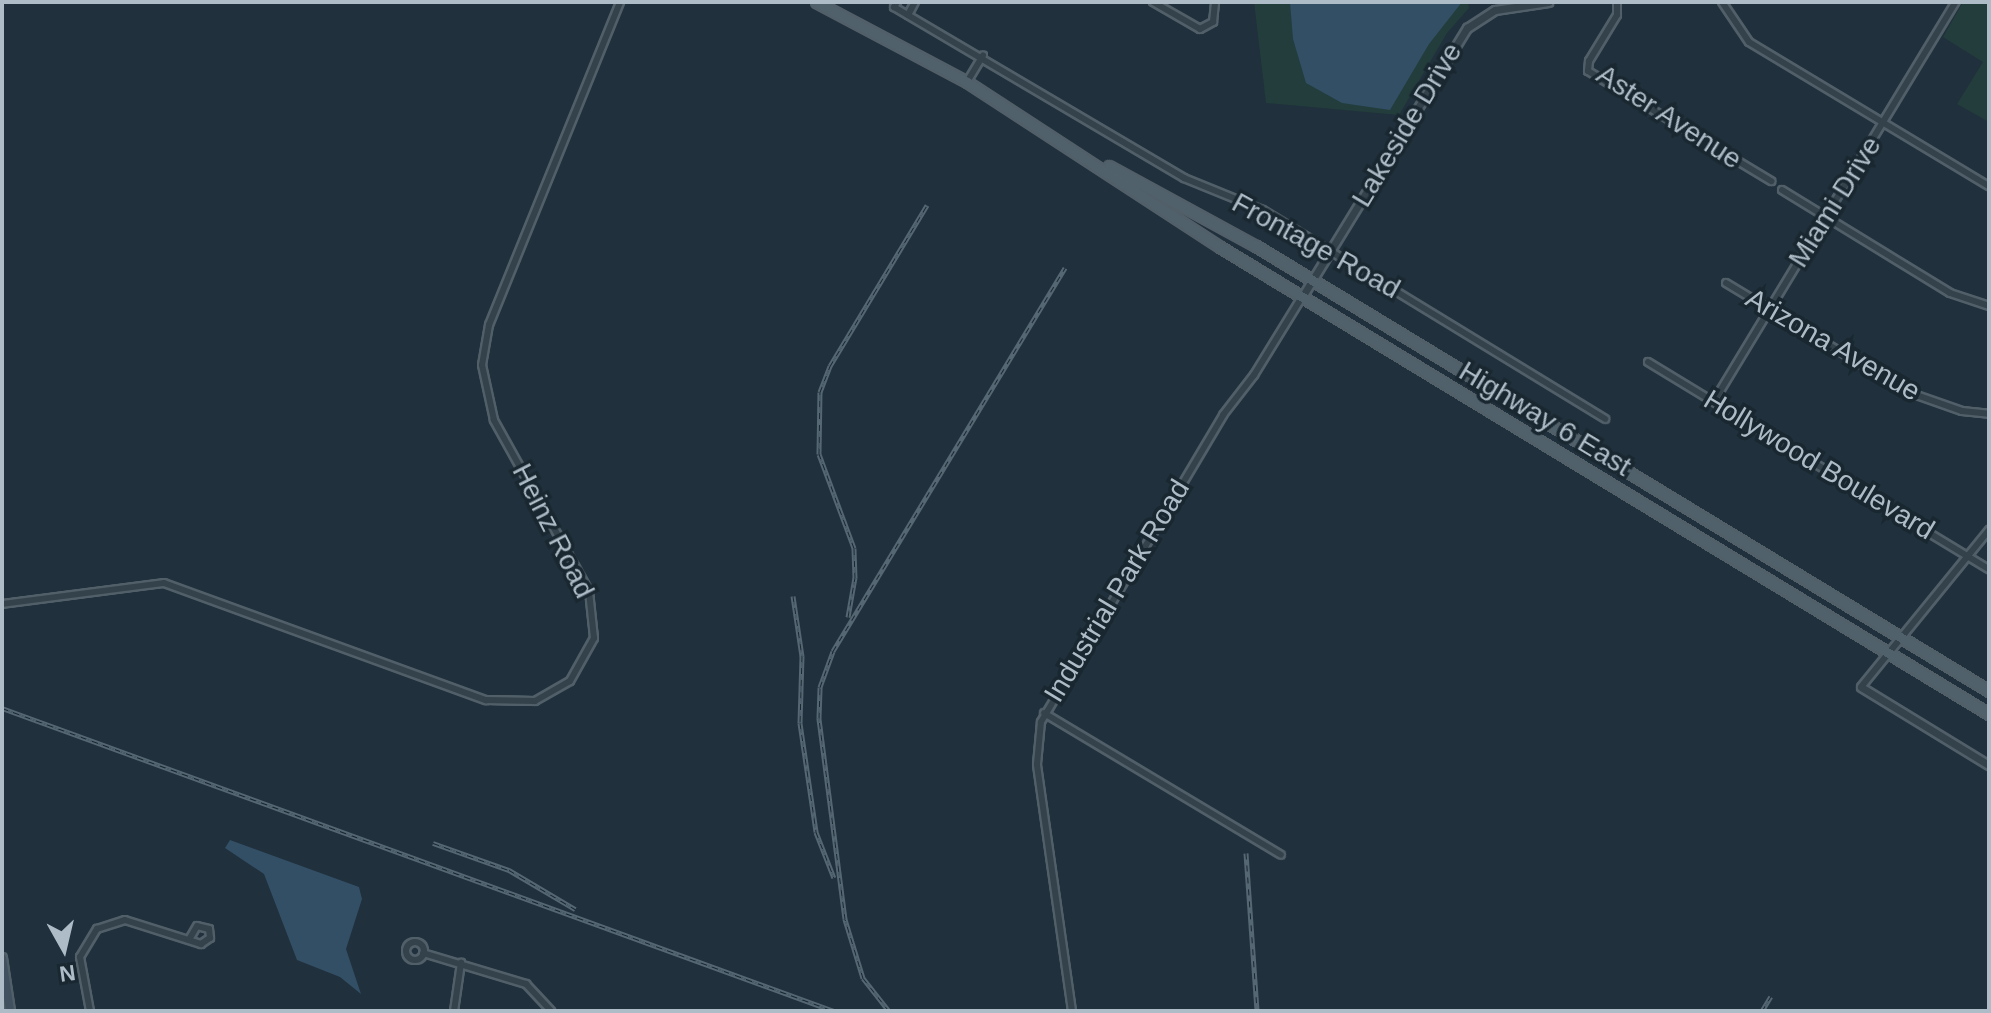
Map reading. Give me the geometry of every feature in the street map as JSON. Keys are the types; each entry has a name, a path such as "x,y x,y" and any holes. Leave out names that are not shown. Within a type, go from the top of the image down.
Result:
{"main road":[{"name":"Highway 6 East","path":"816,2 967,82 1084,154 1302,297 1989,714"},
{"name":"Highway 6 East","path":"1084,154 1150,185 1312,281 1989,691"},
{"path":"2,958 10,1011"}],"street":[{"name":"Heinz Road","path":"2,604 164,583 498,703 535,701 577,673 595,629 589,591 494,420 482,365 489,325 620,2"},
{"path":"908,15 915,2"},
{"path":"1153,2 1196,28 1209,26 1215,17 1215,2"},
{"name":"Lakeside Drive","path":"1302,297 1459,38 1486,13 1513,4 1548,2"},
{"name":"Aster Avenue","path":"1617,2 1617,15 1589,61 1588,71 1771,181"},
{"path":"1722,2 1749,42 1989,186"},
{"name":"Miami Drive","path":"1714,401 1956,2"},
{"name":"Frontage Road","path":"896,5 1184,178 1263,210 1605,419"},
{"path":"967,82 983,55"},
{"path":"1782,190 1950,293 1989,306"},
{"name":"Arizona Avenue","path":"1726,283 1905,391 1962,411 1989,414"},
{"name":"Industrial Park Road","path":"1072,1011 1037,764 1044,713 1223,415 1254,375 1302,297"},
{"name":"Hollywood Boulevard","path":"1648,362 1989,569"},
{"path":"1989,530 1861,687 1989,765"},
{"path":"1044,713 1281,855"},
{"path":"90,1011 80,957 97,929 125,920 189,940"},
{"path":"423,953 526,984 551,1011"},
{"path":"454,1011 461,963"}],"green space":[{"path":"1254,2 1468,2 1469,8 1447,33 1399,115 1266,103"},
{"path":"1963,2 1989,2 1989,122 1957,104 1983,62 1943,37"}],"water":[{"path":"1290,2 1462,2 1429,44 1390,110 1342,103 1306,83 1293,39"},
{"path":"230,840 359,887 362,899 346,949 361,994 340,977 297,960 264,874 225,848"}],"railway":[{"path":"848,617 855,578 854,548 819,454 820,392 830,366 927,205"},
{"path":"889,1011 863,978 845,919 819,718 820,687 833,651 1065,268"},
{"path":"793,596 802,656 800,723 816,832 834,878"},
{"path":"2,708 834,1011"},
{"path":"433,843 509,870 575,909"},
{"path":"1246,853 1257,1011"},
{"path":"1762,1011 1771,996"}]}
